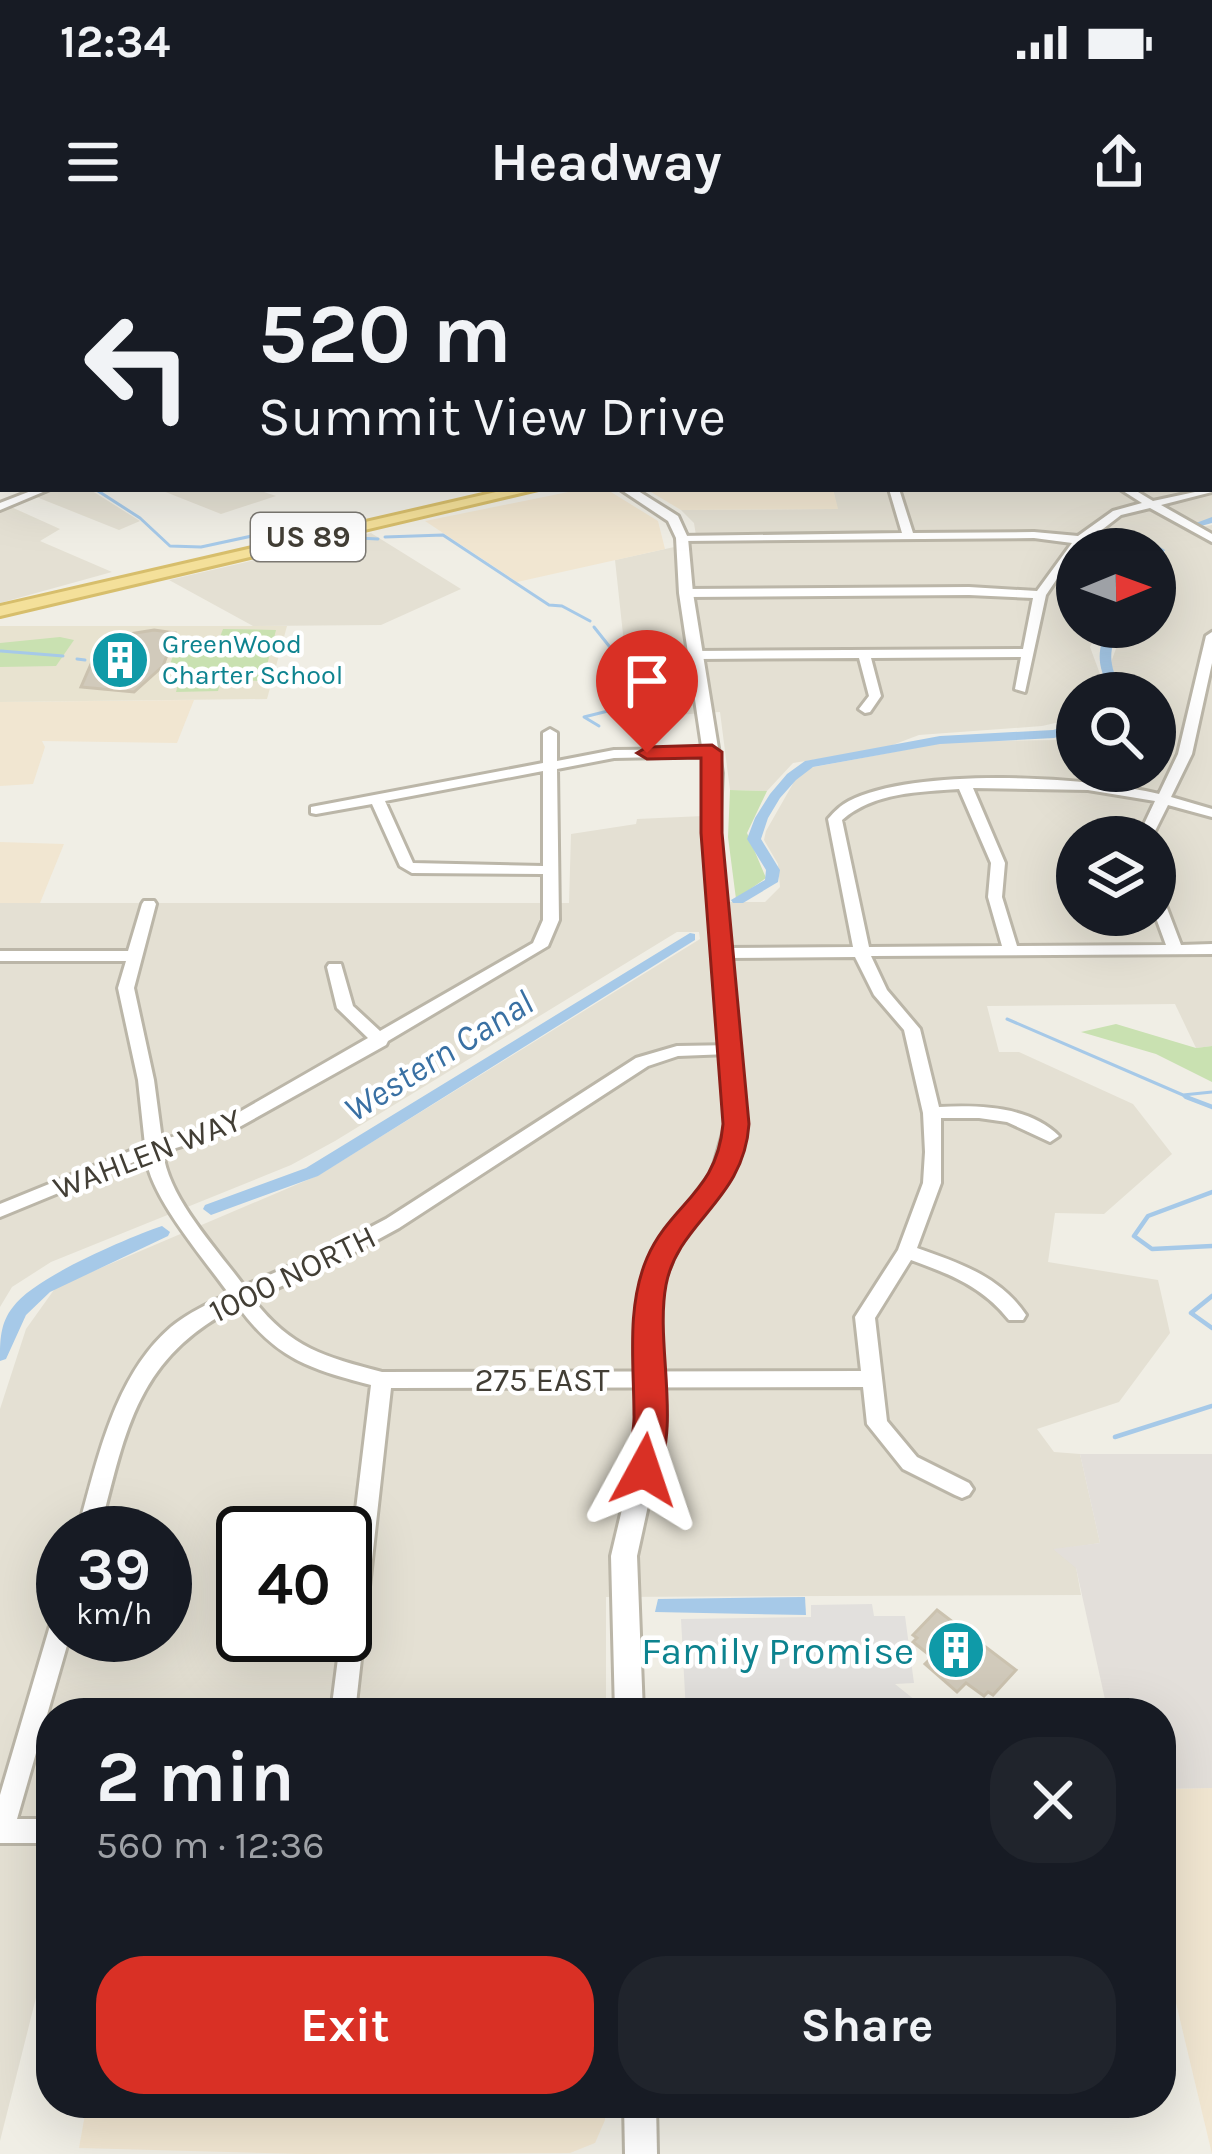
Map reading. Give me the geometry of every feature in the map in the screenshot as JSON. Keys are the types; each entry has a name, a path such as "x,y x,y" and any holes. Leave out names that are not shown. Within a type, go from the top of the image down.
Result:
{"main road":[{"name":"US 89","path":"0,615 517,492"}],"street":[{"path":"0,507 38,492"},
{"path":"628,1698 624,1555 650,1435 648,1313 662,1255 707,1201 734,1153 711,833 712,752 686,593 682,538 673,519 631,492"},
{"path":"895,492 908,536"},
{"path":"1130,492 1212,539"},
{"path":"1096,528 1117,513 1199,492"},
{"path":"682,538 1056,539"},
{"path":"1021,688 1040,596 1056,574"},
{"path":"686,593 969,590 1040,596"},
{"path":"1153,816 1185,754 1212,636"},
{"path":"697,656 1026,653"},
{"path":"864,654 874,696 865,709"},
{"name":"WAHLEN WAY","path":"0,1211 154,1148 228,1126 540,946 549,932 552,870 550,733"},
{"path":"316,809 630,753 712,752"},
{"path":"964,784 998,863 995,897 1011,950"},
{"path":"962,1489 910,1463 877,1424 865,1317 907,1252 932,1183 932,1113 911,1029 869,976 835,819 851,801 964,784 1074,784 1212,813"},
{"path":"377,798 407,866 417,870 552,870"},
{"name":"275 EAST","path":"149,904 126,988 146,1080 156,1168 181,1214 242,1299 265,1329 289,1349 342,1372 382,1380 870,1379"},
{"path":"1170,936 1175,948"},
{"path":"723,953 1212,949"},
{"path":"0,956 132,956"},
{"path":"335,967 345,1007 380,1041"},
{"name":"1000 NORTH","path":"96,1506 117,1433 153,1361 175,1335 200,1317 374,1234 642,1063 677,1051 729,1049"},
{"path":"932,1113 1000,1113 1033,1123 1050,1136"},
{"path":"907,1252 974,1275 1002,1294 1016,1316"},
{"path":"345,1698 382,1380"},
{"path":"40,1698 50,1662"},
{"path":"36,1711 1,1831 36,1831"},
{"path":"640,2118 641,2154"}],"shaded area":[{"path":"94,492 140,521 119,530 34,496"},
{"path":"166,492 276,496 221,514"},
{"path":"568,492 611,492 658,521 665,549 517,582 425,521"},
{"path":"651,492 834,492 838,509 681,510"},
{"path":"834,492 1212,492 1212,518 1194,528 1212,525 1212,1046 1196,1048 1175,1004 987,1006 999,1052 1019,1052 1133,1104 1172,1154 1104,1214 1055,1213 1048,1262 1158,1280 1170,1333 1119,1402 1037,1429 1054,1452 1080,1454 1100,1543 1055,1550 1076,1567 1081,1595 606,1597 606,1698 36,1698 36,1998 0,2141 0,1409 26,1329 56,1287 319,1175 700,939 699,932 677,932 335,1141 291,1165 51,1262 12,1287 0,1307 0,903 569,903 571,834 636,824 637,819 703,816 715,902 765,902 780,887 778,864 764,840 766,831 799,773 952,741 1056,740 1056,792 1176,792 1176,672 1113,672 1110,665 1116,648 1176,648 1176,528 1056,528 1056,648 1090,648 1099,672 1056,672 1056,723 919,735 882,749 793,763 767,791 730,790 720,712 632,718 615,560 697,542 694,523 681,510 837,509"},
{"path":"9,506 60,529 40,541 112,572 0,603 0,510"},
{"path":"371,533 461,589 381,625 253,626 169,580"},
{"path":"0,626 287,626 267,699 0,702"},
{"path":"194,700 177,743 42,741 45,747 33,784 0,786 0,702"},
{"path":"0,842 64,844 40,903 0,903"},
{"path":"1080,1454 1212,1454 1212,1788 1176,1789 1176,1698 1105,1698 1076,1568 1053,1549 1100,1543"},
{"path":"872,1604 874,1616 905,1616 914,1683 895,1684 912,1698 685,1698 681,1619 811,1617 811,1605"},
{"path":"1212,1788 1212,2154 1176,2003 1176,1789"},
{"path":"84,2118 605,2118 595,2143 570,2153 306,2154 79,2148"}],"green space":[{"path":"223,629 276,630 263,681 221,680 218,691 176,692 180,676 167,672 178,643 207,638 198,650 215,650"},
{"path":"74,640 56,666 0,667 0,643"},
{"path":"730,790 767,791 747,833 766,878 736,899 728,837"},
{"path":"1116,1024 1196,1048 1212,1046 1212,1082 1156,1054 1081,1032"}],"water":[{"path":"805,1597 806,1615 655,1612 658,1599"}],"building":[{"name":"GreenWood Charter School","path":"154,630 175,633 163,666 134,692 81,687 95,655 117,636"},
{"name":"Family Promise","path":"937,1610 1016,1670 993,1695 984,1696 966,1683 957,1692 925,1664 932,1657 913,1642 917,1638 913,1635"}],"waterway":[{"path":"100,492 140,518 170,546 201,547 326,520"},
{"name":"Western Canal","path":"1201,523 1212,520"},
{"path":"385,537 443,535 549,605 562,606 590,621"},
{"path":"358,538 378,539"},
{"path":"594,627 613,651 620,708 584,717 599,726"},
{"name":"Western Canal","path":"1106,648 1107,672"},
{"path":"1,651 63,656"},
{"path":"77,659 85,660"},
{"name":"Western Canal","path":"738,900 771,882 773,870 754,839 757,829 783,786 809,764 940,740 1056,733"},
{"name":"Western Canal","path":"211,1209 312,1172 690,937"},
{"path":"1007,1019 1183,1095 1212,1092"},
{"path":"1184,1096 1194,1100"},
{"path":"1186,1097 1212,1107"},
{"path":"1212,1192 1148,1216 1134,1236 1152,1249 1212,1246"},
{"name":"Western Canal","path":"0,1354 19,1311 44,1287 162,1232"},
{"path":"1212,1296 1191,1313 1212,1328"},
{"path":"1115,1437 1212,1406"}],"place":[{"name":"GreenWood Charter School","path":"120,660"},
{"name":"Family Promise","path":"956,1650"}],"route":[{"path":"644,1470 650,1435 652,1281 662,1255 724,1175 734,1153 736,1124 711,833 712,752 647,753"}]}
